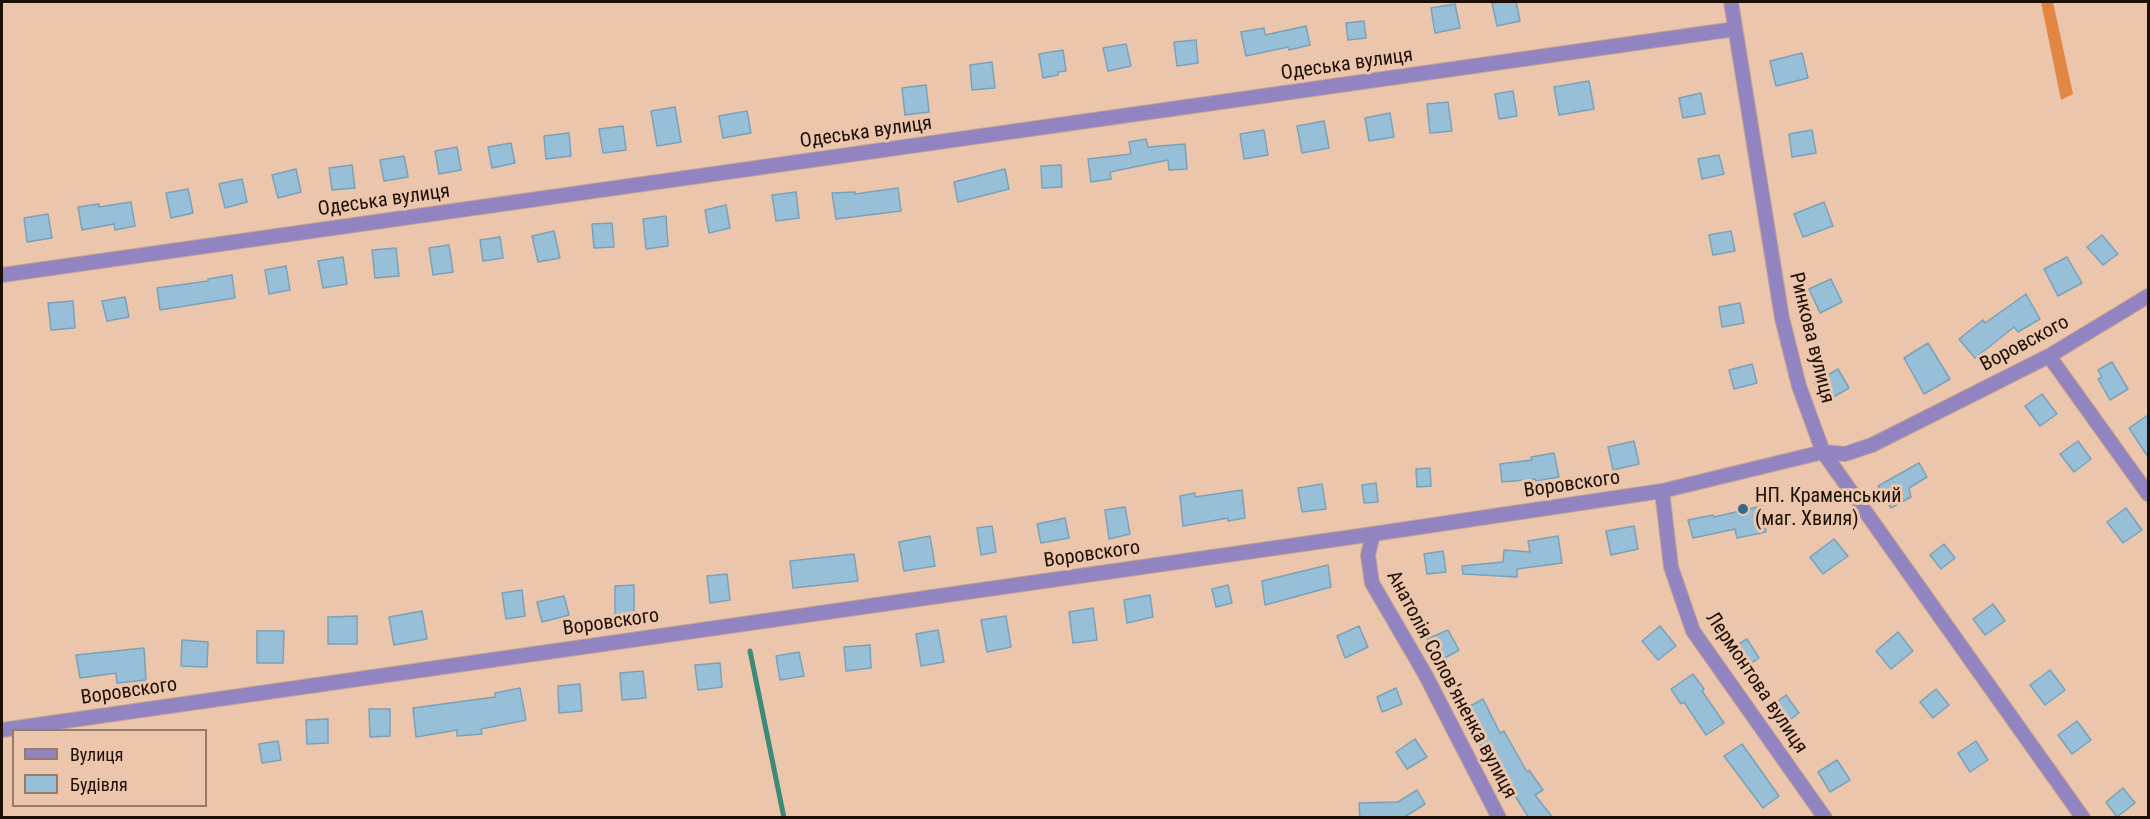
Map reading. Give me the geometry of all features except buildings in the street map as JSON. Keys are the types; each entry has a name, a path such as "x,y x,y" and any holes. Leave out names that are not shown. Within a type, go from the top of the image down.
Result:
{"street":[{"name":"Ринкова вулиця","path":"1731,2 1782,318 1799,386 1823,453 2083,818"},
{"name":"Одеська вулиця","path":"2,275 1735,29"},
{"name":"Воровского","path":"2,730 1662,491 1823,453 1845,454 1872,445 2049,356 2148,296"},
{"path":"2049,356 2148,494"},
{"name":"Лермонтова вулиця","path":"1662,491 1671,567 1693,632 1825,818"},
{"name":"Анатолія Солов'яненка вулиця","path":"1373,534 1368,555 1372,582 1425,674 1499,818"}],"shaded area":[{"path":"2041,2 2053,2 2073,94 2061,100"}],"waterway":[{"path":"750,651 784,818"}],"place":[{"name":"НП. Краменський (маг. Хвиля)","path":"1743,509"}]}
